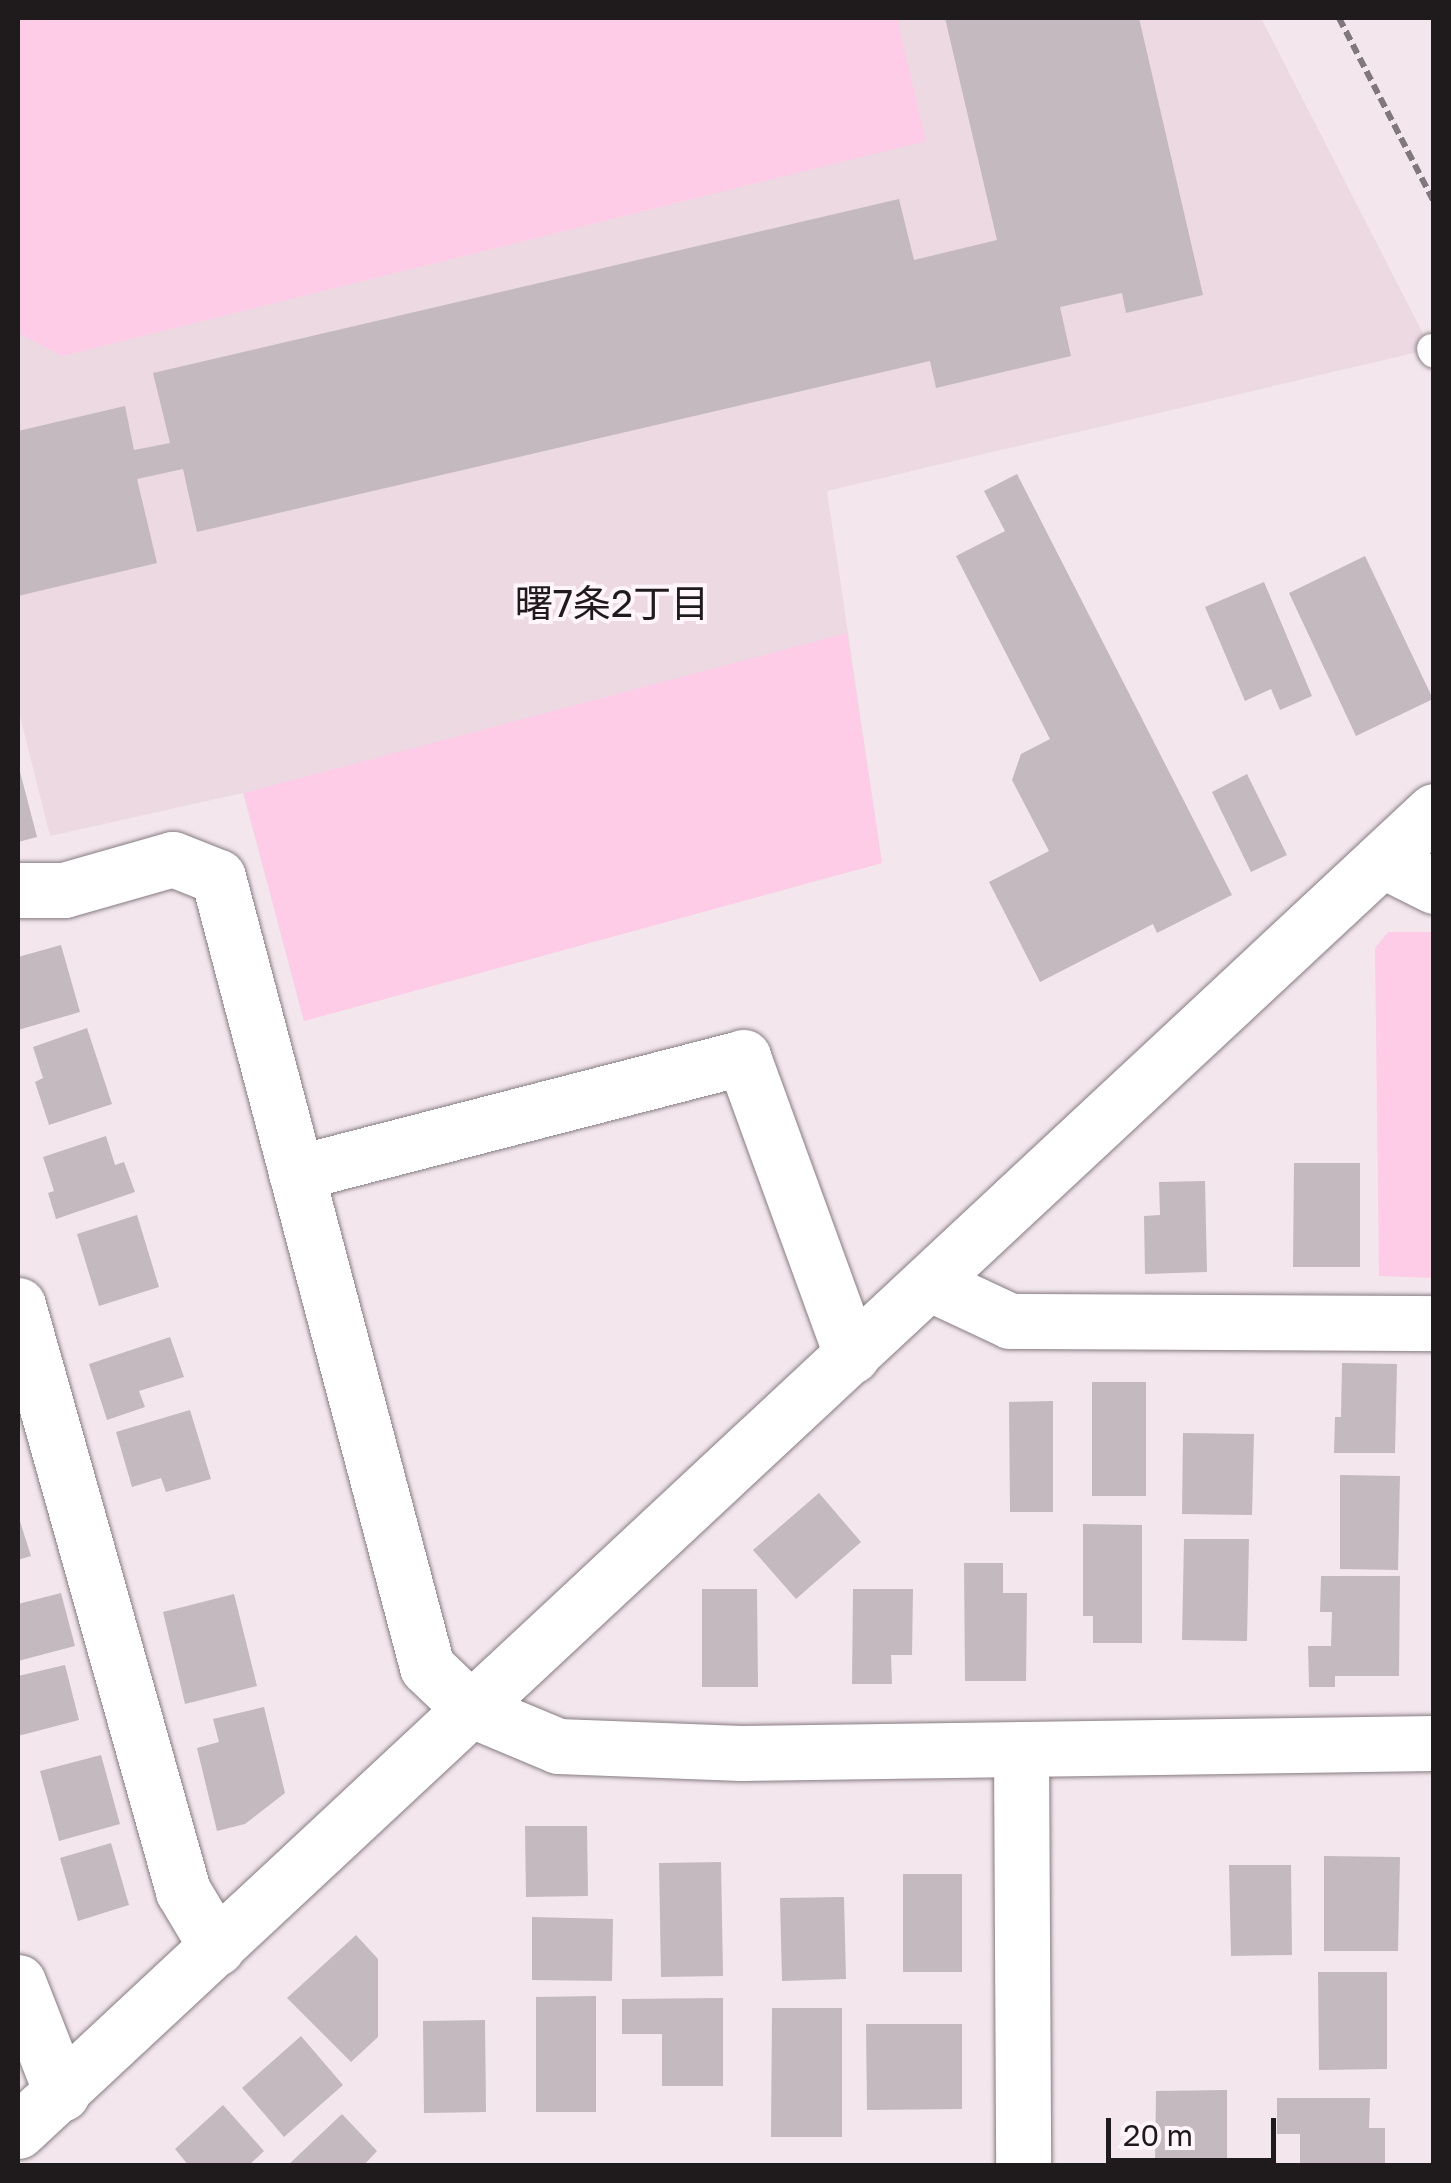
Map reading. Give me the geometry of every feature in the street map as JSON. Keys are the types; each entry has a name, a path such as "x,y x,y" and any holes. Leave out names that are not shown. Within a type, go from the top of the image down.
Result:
{"street":[{"path":"18,2131 1434,812"},
{"path":"18,890 64,890 173,859 218,877 427,1667 472,1710 558,1746 741,1753 1434,1743"},
{"path":"1382,860 1434,886"},
{"path":"296,1173 743,1057 852,1356"},
{"path":"929,1283 1010,1321 1434,1323"},
{"path":"18,1305 183,1891 217,1948"},
{"path":"1021,1749 1023,2166"},
{"path":"18,1982 62,2094"}],"path":[{"path":"1339,18 1434,202"}],"shaded area":[{"path":"18,18 1261,18 1431,349 827,491 882,863 304,1021 243,793 50,836 18,708"},
{"path":"18,18 897,18 926,141 62,356 18,333"},
{"path":"847,633 882,863 304,1021 244,793"},
{"path":"1388,932 1433,932 1433,1278 1379,1276 1375,948"}],"building":[{"path":"945,18 1139,18 1203,295 1126,313 1122,293 1060,307 1071,356 936,388 930,361 197,532 183,469 137,479 157,563 18,596 18,431 125,406 134,450 170,443 153,373 899,199 914,260 997,240"},
{"path":"1017,474 1232,895 1157,933 1153,924 1040,982 989,882 1049,851 1012,780 1021,754 1050,739 956,556 1005,531 984,491"},
{"path":"1365,556 1433,699 1356,736 1289,593"},
{"path":"1264,582 1312,696 1280,710 1271,689 1245,701 1205,607"},
{"path":"18,764 37,837 18,842"},
{"path":"1247,774 1287,855 1251,872 1212,792"},
{"path":"61,945 80,1012 18,1030 18,957"},
{"path":"87,1028 112,1104 49,1125 35,1082 43,1078 33,1047"},
{"path":"106,1136 115,1165 124,1162 135,1192 56,1219 48,1193 54,1191 43,1157"},
{"path":"1294,1163 1360,1163 1360,1267 1293,1267"},
{"path":"1205,1181 1207,1272 1145,1274 1144,1216 1160,1215 1159,1182"},
{"path":"137,1215 159,1287 99,1306 77,1234"},
{"path":"170,1337 184,1377 139,1391 145,1407 107,1420 89,1364"},
{"path":"1342,1363 1397,1364 1395,1453 1334,1453 1335,1417 1341,1417"},
{"path":"1092,1382 1146,1382 1146,1496 1092,1496"},
{"path":"1053,1401 1053,1512 1010,1512 1009,1402"},
{"path":"190,1410 211,1479 166,1492 161,1478 132,1487 116,1432"},
{"path":"1183,1433 1254,1434 1252,1515 1182,1514"},
{"path":"1340,1475 1400,1476 1398,1570 1340,1569"},
{"path":"819,1493 861,1542 796,1599 753,1550"},
{"path":"18,1515 31,1556 18,1560"},
{"path":"1083,1524 1142,1525 1142,1643 1093,1643 1093,1616 1083,1616"},
{"path":"1184,1539 1249,1539 1247,1641 1182,1640"},
{"path":"964,1563 1003,1563 1003,1593 1027,1593 1026,1681 965,1681"},
{"path":"1321,1576 1400,1576 1399,1676 1335,1676 1335,1687 1309,1687 1308,1646 1331,1646 1332,1612 1320,1612"},
{"path":"702,1589 757,1589 758,1687 702,1687"},
{"path":"853,1589 913,1589 912,1655 891,1655 892,1684 852,1684"},
{"path":"61,1593 75,1646 18,1661 18,1604"},
{"path":"234,1594 257,1686 185,1704 163,1612"},
{"path":"65,1665 79,1720 18,1736 18,1676"},
{"path":"264,1707 285,1793 245,1824 217,1831 197,1748 219,1742 213,1719"},
{"path":"101,1755 120,1824 59,1841 40,1771"},
{"path":"525,1826 587,1826 588,1896 526,1897"},
{"path":"111,1843 129,1905 78,1921 60,1858"},
{"path":"1324,1856 1400,1857 1398,1951 1324,1951"},
{"path":"721,1862 723,1976 661,1977 659,1863"},
{"path":"1229,1865 1291,1865 1292,1955 1231,1956"},
{"path":"903,1874 962,1874 962,1972 903,1972"},
{"path":"844,1897 846,1979 782,1981 780,1898"},
{"path":"532,1917 613,1919 612,1981 532,1980"},
{"path":"356,1935 378,1959 378,2037 351,2062 287,1998"},
{"path":"1318,1972 1387,1972 1387,2069 1319,2070"},
{"path":"596,1996 596,2112 536,2112 536,1997"},
{"path":"723,1998 723,2086 662,2086 662,2034 622,2034 622,1999"},
{"path":"772,2008 842,2008 842,2137 771,2137"},
{"path":"485,2020 486,2112 424,2113 423,2021"},
{"path":"866,2024 962,2024 962,2109 867,2110"},
{"path":"301,2036 343,2085 284,2137 242,2088"},
{"path":"1227,2090 1227,2166 1155,2166 1156,2091"},
{"path":"1277,2098 1370,2098 1369,2128 1385,2128 1385,2166 1300,2166 1300,2134 1277,2134"},
{"path":"223,2105 264,2151 248,2166 189,2166 175,2149"},
{"path":"342,2114 377,2151 363,2166 287,2166"}],"district":[{"name":"曙7条2丁目","path":"612,603"}]}
